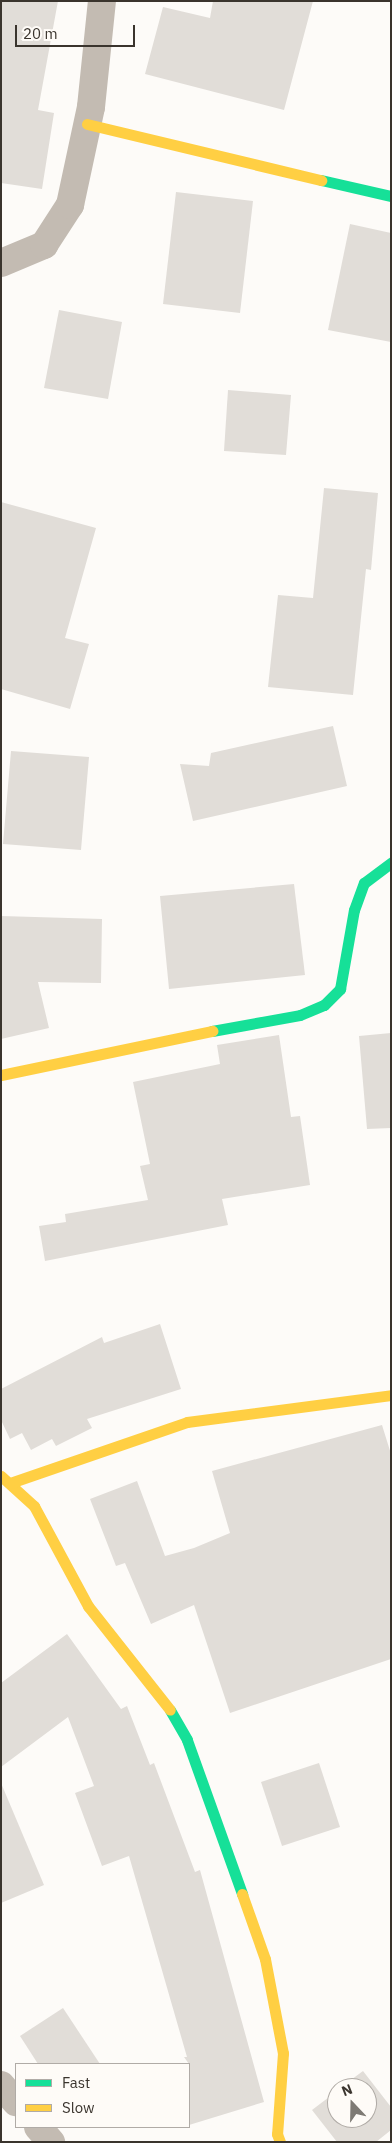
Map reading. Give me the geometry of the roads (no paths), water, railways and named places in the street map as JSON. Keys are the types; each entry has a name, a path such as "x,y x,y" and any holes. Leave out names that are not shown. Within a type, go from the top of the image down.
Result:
{"street":[{"path":"1,263 44,245 70,205 87,124 102,1"},
{"path":"87,124 391,196"},
{"path":"1,1075 198,1033 300,1015 324,1005 340,989 354,910 364,882 391,863"},
{"path":"274,2139 283,2053 265,1959 187,1740 175,1717 88,1606 34,1506 5,1479 187,1422 391,1395"},
{"path":"1,2085 15,2101"},
{"path":"39,2128 50,2142"}]}
